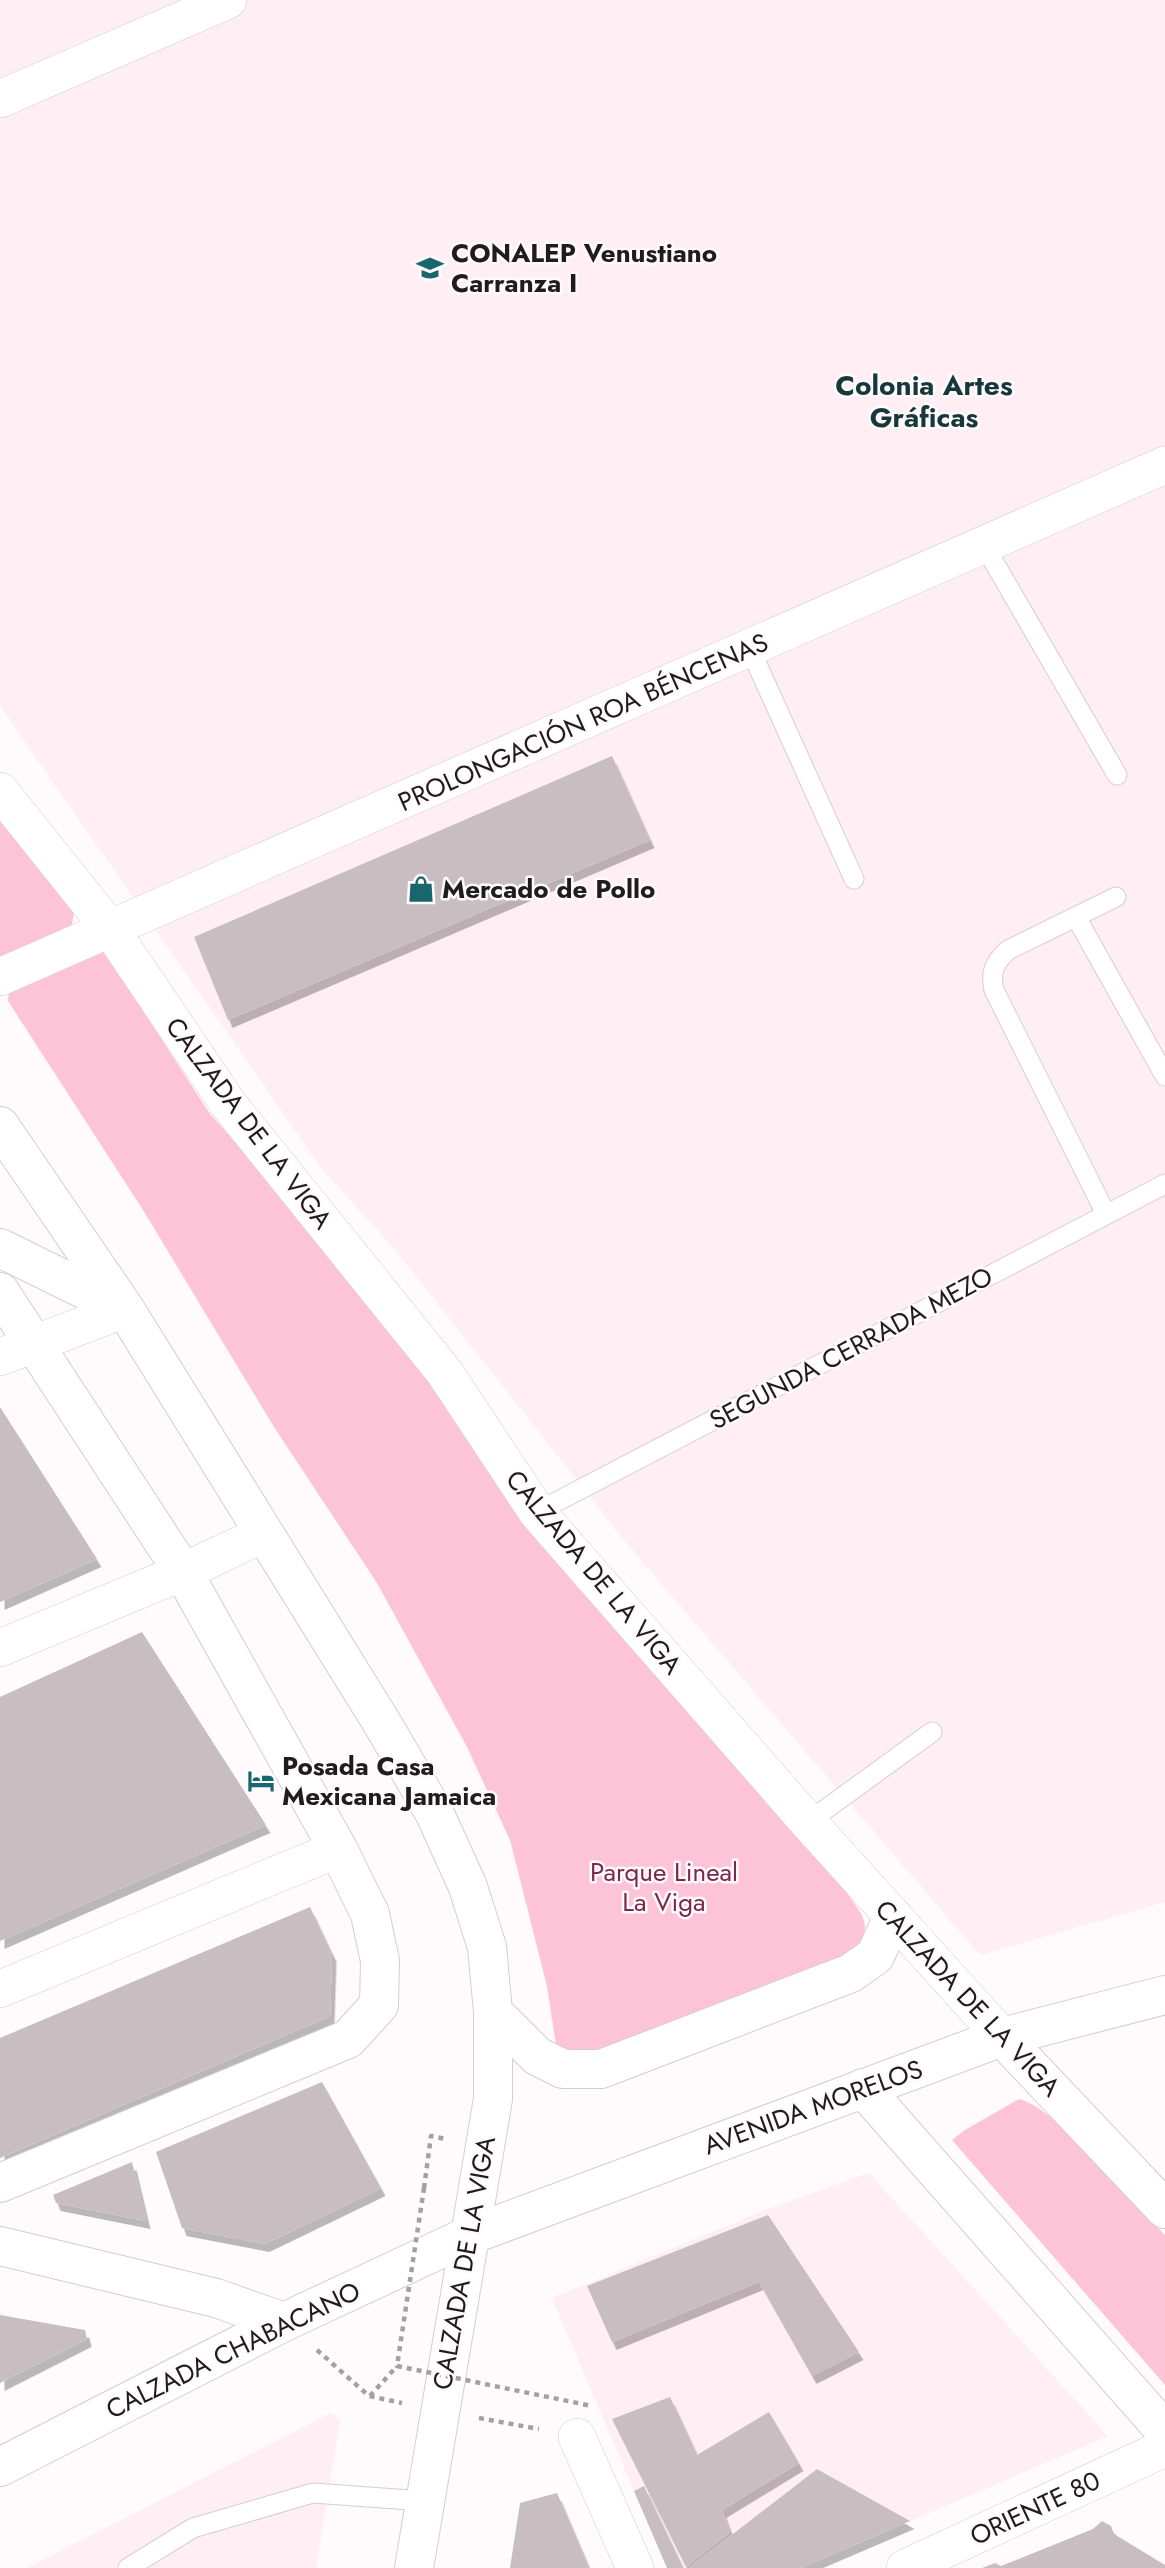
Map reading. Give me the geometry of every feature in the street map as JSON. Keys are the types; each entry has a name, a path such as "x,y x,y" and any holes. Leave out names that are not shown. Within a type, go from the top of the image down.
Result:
{"main road":[{"name":"CALZADA DE LA VIGA","path":"0,1126 125,1309 435,1814 468,1887 487,1947 493,2012 493,2099 414,2568"},
{"path":"0,1248 125,1309"},
{"path":"0,1292 16,1350 183,1572 338,1849 370,1914 380,1961 379,2006 348,2039 0,2183"},
{"path":"493,2012 537,2056 563,2068 601,2069 851,1973 875,1956 894,1917"},
{"name":"AVENIDA MORELOS","path":"468,2236 1002,2037 1165,1995"},
{"name":"CALZADA DE LA VIGA","path":"1002,2037 1165,2209"},
{"path":"863,2088 1165,2431"},
{"name":"CALZADA CHABACANO","path":"0,2467 284,2322 468,2236"},
{"path":"0,2246 216,2298 284,2322"}],"street":[{"path":"0,99 228,0"},
{"name":"PROLONGACIÓN ROA BÉNCENAS","path":"0,977 1165,465"},
{"name":"CALZADA DE LA VIGA","path":"0,791 111,930 229,1105 445,1373 537,1512 808,1822 1002,2037"},
{"path":"16,1350 125,1309"},
{"path":"0,1648 183,1572 263,1534"},
{"path":"0,1989 338,1849"},
{"path":"585,2421 635,2568"},
{"name":"ORIENTE 80","path":"905,2568 1165,2448"}],"lane":[{"path":"984,545 1117,775"},
{"path":"750,649 854,879"},
{"path":"1106,1214 994,990 991,975 996,961 1007,950 1116,897"},
{"path":"1076,917 1165,1076"},
{"name":"SEGUNDA CERRADA MEZO","path":"537,1512 1165,1184"},
{"path":"808,1822 932,1732"},
{"path":"128,2568 193,2528 313,2493 424,2501"}],"path":[{"path":"369,2396 397,2366 431,2136"},
{"path":"397,2366 585,2421"}],"shaded area":[{"path":"0,0 1165,0 1165,1902 980,1955 627,1544 398,1253 321,1168 0,706"},
{"path":"869,2173 1108,2436 910,2521 817,2469 716,2549 689,2568 683,2568 644,2487 634,2491 552,2298 765,2210"},
{"path":"331,2413 340,2420 316,2568 27,2568"}],"green space":[{"path":"0,811 76,903 70,935 0,961"},
{"name":"Parque Lineal La Viga","path":"103,949 210,1114 320,1238 407,1344 519,1517 577,1587 642,1651 705,1720 849,1896 861,1914 865,1926 850,1958 580,2057 556,2045 547,1986 510,1840 467,1747 377,1583 274,1427 143,1210 8,1001 9,991"},
{"path":"1019,2099 1055,2120 1075,2138 1165,2235 1165,2385 952,2140"}],"building":[{"name":"Mercado de Pollo","path":"612,756 650,840 228,1020 194,937"},
{"path":"0,1407 97,1559 0,1602"},
{"path":"142,1632 266,1825 0,1941 0,1697"},
{"path":"310,1907 332,1954 330,2016 0,2158 0,2038"},
{"path":"322,2082 381,2188 265,2244 182,2228 156,2152"},
{"path":"132,2162 146,2221 56,2203 53,2195"},
{"path":"768,2215 859,2352 812,2376 759,2282 612,2342 587,2286"},
{"path":"0,2315 85,2330 87,2339 0,2383"},
{"path":"670,2397 697,2455 769,2412 799,2463 722,2510 730,2532 686,2567 612,2419"},
{"path":"817,2469 910,2521 800,2568 689,2568"},
{"path":"644,2486 683,2568 667,2568 634,2491"},
{"path":"557,2493 589,2568 510,2568 520,2503"},
{"path":"1102,2521 1111,2526 1114,2534 1165,2565 1165,2568 982,2568 995,2563 1001,2566 1093,2529"}],"place":[{"name":"CONALEP Venustiano Carranza I","path":"430,268"},
{"name":"Mercado de Pollo","path":"421,889"},
{"name":"Posada Casa Mexicana Jamaica","path":"261,1781"}],"district":[{"name":"Colonia Artes Gráficas","path":"924,401"}]}
